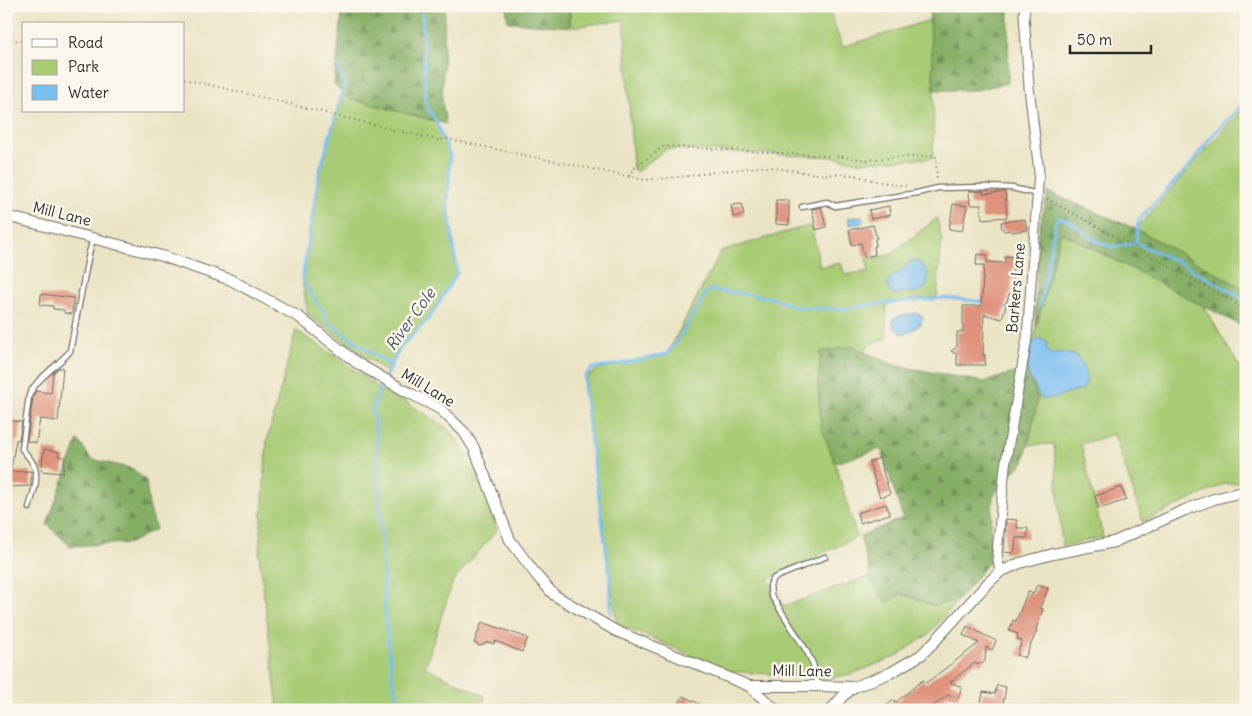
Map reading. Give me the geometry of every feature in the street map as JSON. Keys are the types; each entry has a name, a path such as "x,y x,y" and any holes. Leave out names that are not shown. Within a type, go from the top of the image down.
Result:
{"street":[{"name":"Barkers Lane","path":"1000,572 998,553 1005,466 1026,338 1039,172 1029,87 1025,6"},
{"name":"Mill Lane","path":"6,216 162,256 231,280 299,317 357,363 440,409 464,432 474,448 510,540 554,595 616,631 749,686 776,710"},
{"path":"831,710 854,687 890,673 920,655 1000,572 1020,563 1054,554 1114,542 1192,507 1246,491"},
{"name":"Mill Lane","path":"749,686 854,687"}],"lane":[{"path":"802,207 826,202 835,206 938,188 1012,188 1038,194"},
{"path":"28,508 37,478 32,462 22,449 29,396 34,387 70,351 93,238"},
{"path":"818,686 813,664 771,595 770,582 774,578 825,557"}],"path":[{"path":"6,38 22,42"},
{"path":"185,79 437,140 448,139 645,180 770,167 815,174 856,175 874,181 912,187"},
{"path":"629,176 633,169 664,146 846,157 865,160 936,156 938,188"},
{"path":"1038,194 1246,310"}],"green space":[{"path":"343,6 445,6 442,102 446,124 348,98 334,85"},
{"path":"506,6 569,6 570,27 508,22"},
{"path":"570,6 828,6 842,47 930,20 934,90 933,158 858,162 833,157 666,149 636,172 633,169 624,20 570,27"},
{"path":"929,6 1009,6 1008,83 976,90 934,90"},
{"path":"343,93 348,98 436,121 450,156 448,204 457,273 430,317 400,348 388,373 308,315 302,280 319,174"},
{"path":"1246,104 1246,290 1136,229"},
{"path":"1048,192 1136,229 1246,290 1246,328 1061,232 1036,328 1038,234"},
{"path":"937,218 942,241 937,297 887,303 886,339 871,343 864,352 852,346 822,428 835,463 857,537 768,579 784,606 870,576 873,585 935,606 960,598 929,634 897,656 852,674 829,678 725,671 659,641 617,625 584,391 588,376 598,369 667,354 721,251 811,225 820,267 841,263 845,275 869,271 866,259 890,255"},
{"path":"1060,232 1203,305 1246,378 1246,481 1222,485 1143,522 1114,434 1081,444 1103,537 1062,546 1054,444 1028,445 1038,399 1026,369"},
{"path":"296,330 362,375 379,389 405,401 451,431 474,464 497,530 453,581 425,667 485,696 480,710 278,710 259,555 267,441"},
{"path":"852,346 894,365 984,382 1026,369 1038,399 1024,462 1007,478 993,496 989,562 960,598 935,606 902,594 887,603 873,585 860,536 903,518 881,449 835,463 821,426 818,385 821,352"},
{"path":"78,440 91,459 133,469 146,481 149,506 156,529 130,543 70,546 47,524"}],"water":[{"path":"861,216 864,219 862,223 849,225 848,218"},
{"path":"915,260 921,263 928,273 926,288 917,292 892,294 887,287 890,278 902,270 909,262"},
{"path":"916,313 923,316 921,324 910,332 903,334 895,328 893,319"},
{"path":"1038,338 1047,342 1047,350 1051,354 1058,352 1076,355 1082,364 1087,380 1083,390 1071,392 1057,398 1041,399 1027,372 1032,344"}],"building":[{"path":"969,191 983,191 983,194 1005,192 1007,217 982,219 981,205 970,205"},
{"path":"776,200 789,200 789,225 776,224"},
{"path":"742,204 744,215 733,217 731,205"},
{"path":"953,204 967,206 962,231 949,229"},
{"path":"889,206 890,215 871,219 869,210"},
{"path":"821,207 826,227 816,230 812,209"},
{"path":"1025,219 1027,230 1011,232 1010,230 1005,231 1002,229 1001,222"},
{"path":"873,225 877,238 875,238 876,246 874,246 875,255 864,257 861,243 852,245 849,230"},
{"path":"977,254 987,255 987,262 1005,263 1005,256 1017,257 1016,268 1013,268 1011,294 1009,294 1002,319 984,314 983,355 985,355 985,365 957,365 957,355 951,351 957,347 957,332 963,332 963,306 981,306 984,265 976,265"},
{"path":"41,294 74,298 72,314 64,313 64,310 53,309 53,306 40,305"},
{"path":"59,368 63,368 58,421 40,419 36,443 27,441 33,397 36,391 51,393 53,373"},
{"path":"6,420 22,422 19,440 16,440 11,469 6,469"},
{"path":"44,449 59,452 58,456 65,457 63,473 41,471"},
{"path":"879,458 890,494 880,497 869,462"},
{"path":"31,471 31,486 6,487 6,472"},
{"path":"1121,487 1126,500 1099,509 1095,496"},
{"path":"886,504 890,514 860,523 857,513"},
{"path":"1006,519 1017,520 1017,528 1028,528 1027,538 1016,538 1015,550 1012,553 1004,552"},
{"path":"1037,585 1048,588 1040,608 1043,609 1037,630 1025,658 1017,655 1022,641 1017,639 1018,634 1009,631 1013,620 1016,621 1028,591 1033,594"},
{"path":"482,622 528,638 522,652 495,641 494,644 488,642 480,646 474,643"},
{"path":"967,626 996,641 992,650 986,647 985,661 982,664 975,663 950,682 962,687 958,698 948,695 928,710 880,710 894,700 896,702 923,680 926,683 979,643 963,635"},
{"path":"997,685 1006,687 1002,710 980,710 983,692 995,694"},
{"path":"683,696 712,710 676,710"}],"waterway":[{"name":"River Cole","path":"401,710 393,680 386,627 373,408 379,389 400,348 430,317 457,273 448,204 450,156 436,121 426,105 422,6"},
{"path":"338,67 345,84 319,174 302,280 323,311 327,322 391,366"},
{"path":"1040,306 1055,224 1058,217 1071,222 1092,239 1112,247 1136,243 1138,221 1191,164 1211,137 1246,101"},
{"path":"1136,243 1180,263 1246,300"},
{"path":"611,614 610,577 584,391 585,376 593,368 667,354 678,340 708,290 772,298 796,307 842,309 947,298 985,302"},
{"path":"1003,307 1013,309"}]}
